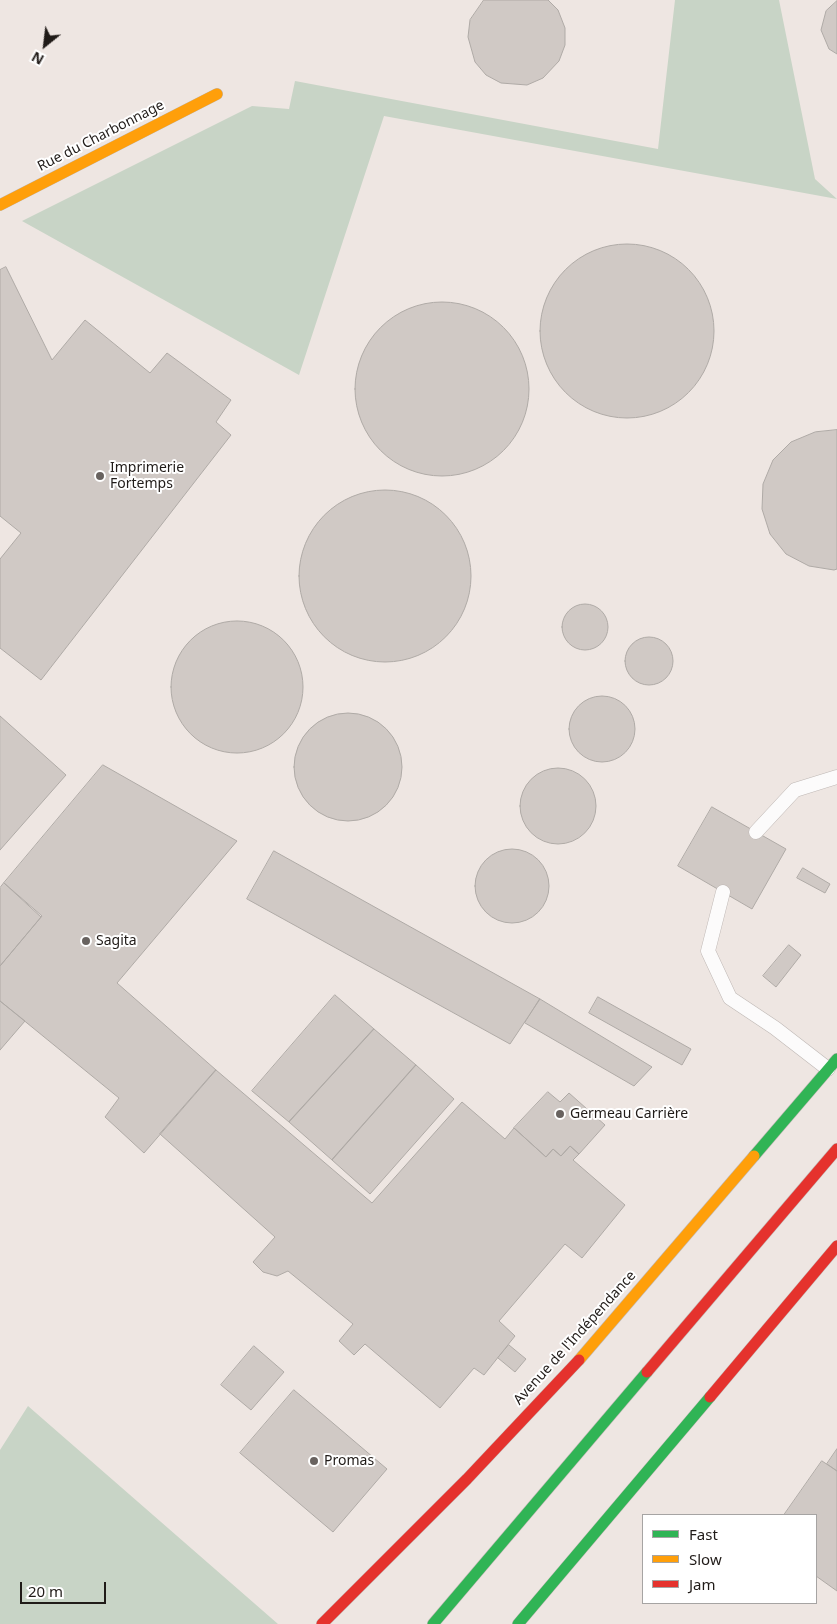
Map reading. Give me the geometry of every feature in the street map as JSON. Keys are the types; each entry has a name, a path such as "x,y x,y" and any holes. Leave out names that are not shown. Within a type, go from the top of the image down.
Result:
{"main road":[{"name":"Rue du Charbonnage","path":"0,205 217,94"},
{"name":"Avenue de l'Indépendance","path":"322,1624 468,1479 576,1363 833,1064"},
{"path":"433,1624 837,1149"},
{"path":"518,1624 837,1246"}],"lane":[{"path":"756,832 795,790 837,777"},
{"path":"723,892 708,951 730,998 833,1064"}],"green space":[{"path":"675,0 779,0 815,179 837,199 384,116 299,375 22,221 252,106 289,109 295,81 658,149"},
{"path":"28,1406 278,1624 0,1624 0,1450"}],"building":[{"path":"484,0 548,0 558,10 565,28 565,45 559,61 543,78 527,85 501,83 486,75 475,62 468,37 470,20"},
{"path":"837,1 837,54 829,49 821,30 826,11"},
{"path":"636,244 660,250 676,258 689,269 700,282 708,298 713,314 713,348 708,364 700,380 689,393 676,404 652,415 636,418 618,418 602,415 578,404 554,380 541,348 540,322 543,306 554,282 578,258 610,245"},
{"name":"Imprimerie Fortemps","path":"6,267 52,360 85,320 150,373 167,353 231,400 216,422 231,435 41,680 0,648 0,559 21,533 0,516 0,270"},
{"path":"451,302 475,308 490,316 504,327 515,341 523,356 528,372 528,406 523,422 515,437 504,451 490,462 475,470 459,475 433,476 409,470 394,462 380,451 369,437 361,422 356,406 355,380 361,356 369,341 380,327 394,316 409,308 425,303"},
{"path":"837,430 837,569 834,570 809,566 786,554 770,534 762,509 763,484 773,460 791,442 815,432"},
{"path":"377,490 393,490 418,496 426,500 440,509 452,521 465,543 471,576 465,609 452,631 440,643 418,656 393,662 377,662 352,656 344,652 330,643 318,631 305,609 299,584 299,568 305,543 309,535 318,521 330,509 352,496"},
{"path":"580,604 590,604 604,614 608,627 604,640 598,646 590,650 580,650 566,640 562,632 562,622 572,608"},
{"path":"237,621 250,622 262,626 284,640 298,662 302,674 302,700 298,712 284,734 262,748 250,752 237,753 224,752 212,748 190,734 176,712 172,700 171,687 172,674 176,662 190,640 212,626 224,622"},
{"path":"649,637 658,639 666,644 671,652 673,661 671,670 666,678 658,683 649,685 640,683 632,678 627,670 625,661 627,652 632,644 640,639"},
{"path":"602,696 614,699 625,706 632,717 635,729 632,741 625,752 614,759 602,762 590,759 579,752 572,741 569,729 572,717 579,706 590,699"},
{"path":"348,713 369,717 386,729 398,746 402,767 398,788 386,805 369,817 348,821 327,817 310,805 298,788 294,767 298,746 310,729 327,717"},
{"path":"0,716 66,775 0,850"},
{"name":"Sagita","path":"103,765 237,841 117,983 216,1070 144,1153 105,1117 119,1098 0,1001 0,966 42,916 4,883"},
{"path":"558,768 572,771 585,779 593,792 596,806 593,820 585,833 572,841 558,844 544,841 531,833 523,820 520,806 523,792 531,779 544,771"},
{"path":"712,807 786,849 752,909 678,866"},
{"path":"505,849 519,849 533,855 543,865 549,879 547,900 533,917 519,923 505,923 491,917 481,907 475,893 475,879 481,865 491,855"},
{"path":"274,851 540,999 510,1044 247,899"},
{"path":"803,868 830,884 825,893 797,878"},
{"path":"4,883 41,917 0,966 0,888"},
{"path":"789,945 801,955 776,987 763,976"},
{"path":"335,995 374,1029 289,1122 252,1091"},
{"path":"598,997 691,1049 682,1065 589,1013"},
{"path":"540,999 652,1067 634,1086 525,1023"},
{"path":"0,1001 25,1021 0,1050"},
{"path":"374,1029 416,1065 332,1160 289,1122"},
{"path":"416,1065 454,1099 370,1194 332,1160"},
{"path":"216,1070 372,1203 462,1102 505,1139 514,1128 546,1157 553,1149 561,1156 570,1146 579,1154 573,1160 625,1205 582,1258 565,1244 499,1321 515,1336 484,1375 474,1368 440,1408 365,1344 354,1355 339,1341 353,1324 288,1271 277,1276 263,1272 253,1262 275,1237 160,1134"},
{"name":"Germeau Carrière","path":"548,1092 560,1102 569,1093 605,1125 579,1154 570,1146 561,1156 553,1149 546,1157 514,1128"},
{"path":"509,1345 526,1359 515,1372 498,1358"},
{"path":"254,1346 284,1372 251,1410 221,1385"},
{"name":"Promas","path":"294,1390 387,1469 333,1532 240,1453"},
{"path":"837,1449 837,1471 827,1464"},
{"path":"822,1461 837,1471 837,1591 817,1577 817,1514 785,1514"}],"traffic: fast":[{"path":"754,1156 837,1059"},
{"path":"433,1624 647,1372"},
{"path":"518,1624 710,1397"}],"traffic: slow":[{"path":"0,205 217,94"},
{"path":"579,1360 754,1156"}],"traffic: jam":[{"path":"647,1372 837,1149"},
{"path":"710,1397 837,1246"},
{"path":"322,1624 467,1479 579,1360"}],"place":[{"name":"Imprimerie Fortemps","path":"100,476"},
{"name":"Sagita","path":"86,941"},
{"name":"Germeau Carrière","path":"560,1114"},
{"name":"Promas","path":"314,1461"}]}
